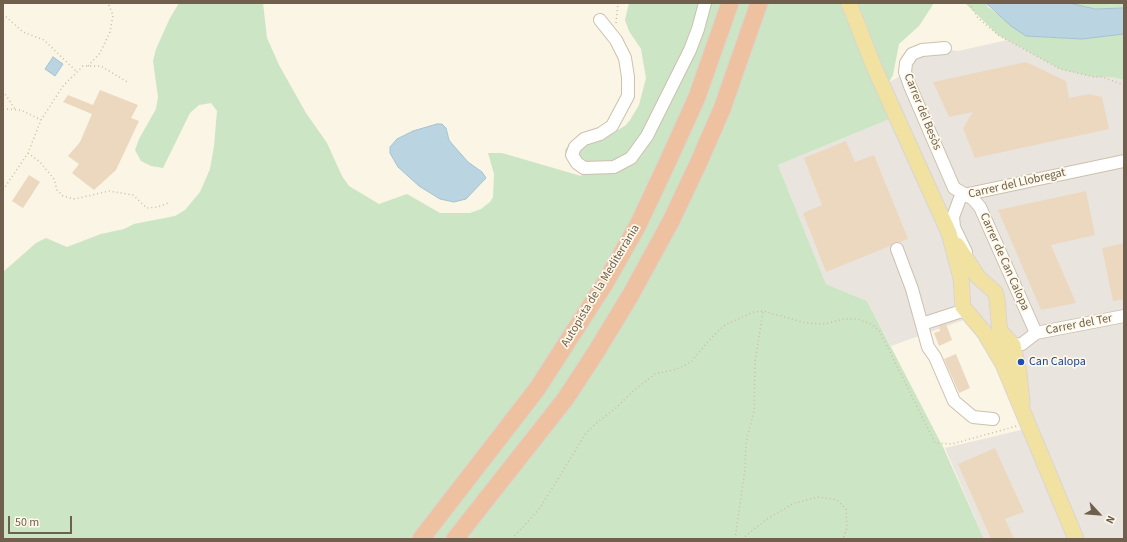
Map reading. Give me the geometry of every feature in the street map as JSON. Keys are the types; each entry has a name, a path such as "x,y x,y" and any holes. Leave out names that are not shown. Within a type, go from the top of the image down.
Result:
{"highway":[{"name":"Autopista de la Mediterrània","path":"421,539 537,389 604,285 638,225 697,97 730,3"},
{"path":"455,539 566,398 630,296 671,221 707,143 727,96 759,3"}],"main road":[{"path":"847,5 949,234 957,261 967,308 984,332 1003,364 1076,539"},
{"path":"949,234 986,285 995,292 1003,364"},
{"path":"967,308 973,286 986,285"},
{"path":"967,308 978,318 986,317 992,314 997,306"},
{"path":"1000,331 1013,345 1022,391 1024,417"}],"street":[{"path":"600,20 616,40 626,58 628,96 612,126 600,134 584,139 575,147 572,155 577,163 584,168 614,167 631,158 647,136 690,50 698,29 705,3"},
{"name":"Carrer del Besòs","path":"945,48 922,50 912,54 906,63 905,72 954,188 966,195"},
{"name":"Carrer del Llobregat","path":"972,267 954,227 953,217 958,202 966,195 1124,160"},
{"name":"Carrer de Can Calopa","path":"966,195 973,199 980,207 1036,333"},
{"path":"897,249 912,289 928,347 935,357 954,401 972,417 994,419"},
{"path":"922,324 967,308"},
{"name":"Carrer del Ter","path":"1013,345 1022,344 1036,333 1124,316"}],"path":[{"path":"88,66 100,53 110,32 113,15 108,3"},
{"path":"616,40 618,3"},
{"path":"969,3 978,18 998,35 1060,69 1102,77 1124,85"},
{"path":"3,14 23,32 44,40 77,72"},
{"path":"3,190 28,154 40,120 63,86 83,66 101,66 129,83"},
{"path":"3,91 15,110"},
{"path":"3,109 21,110 40,120"},
{"path":"28,154 40,162 54,179 57,190 62,196 75,199 109,191 133,195 147,208 158,207 168,203"},
{"path":"735,539 745,469 746,442 754,411 755,362 763,311"},
{"path":"512,539 540,508 586,433 616,408 633,391 655,374 676,369 691,362 712,337 725,325 747,314 763,311 806,323 825,324 843,319 857,319 871,324 879,330 935,443 952,444 1011,429 1024,417"},
{"path":"742,539 768,519 794,503 819,497 837,500 846,509 847,528 843,539"}],"shaded area":[{"path":"1007,40 1025,50 1081,73 1094,77 1112,77 1124,80 1124,539 984,539 945,448 1029,428 972,317 891,346 867,301 826,284 778,165 902,114 889,82 908,72 918,57 949,50 958,51"}],"green space":[{"path":"179,3 263,3 267,38 279,65 306,113 327,143 342,176 349,186 379,204 407,194 440,213 470,213 481,209 490,202 493,197 494,174 488,153 502,153 581,176 583,171 566,156 565,150 573,140 582,134 596,141 601,141 626,125 630,120 639,105 646,78 641,49 629,31 625,20 629,3 934,3 919,26 899,44 893,75 889,82 902,114 778,165 826,284 867,301 944,449 984,539 3,539 3,272 36,243 46,238 67,247 101,234 124,229 134,224 175,216 185,210 200,192 210,169 214,146 217,111 211,103 199,105 190,113 163,168 151,166 141,161 135,150 139,139 156,109 158,97 153,61 156,49 170,18"},
{"path":"965,3 986,3 988,7 1027,36 1082,39 1124,34 1124,80 1112,77 1094,77 1060,69 998,35"},
{"path":"1070,3 1124,3 1124,8 1096,9"}],"water":[{"path":"986,3 1069,3 1095,9 1124,8 1124,34 1082,39 1026,36 1011,26"},
{"path":"53,57 63,64 55,76 45,69"},
{"path":"442,124 446,128 449,140 453,145 468,162 482,172 486,178 466,199 454,202 440,199 419,186 398,167 390,153 390,147 397,139 413,131"}],"building":[{"path":"1026,62 1066,81 1069,98 1089,94 1102,97 1109,129 975,158 963,128 973,112 949,117 933,82"},
{"path":"100,90 138,105 131,118 139,121 116,170 94,190 72,173 79,164 68,156 80,142 92,114 63,102 68,95 93,105"},
{"path":"846,141 855,162 874,155 908,239 900,242 894,242 890,246 826,272 803,213 822,205 804,158"},
{"path":"29,175 40,182 23,208 12,201"},
{"path":"1086,191 1095,235 1051,245 1076,303 1041,310 998,210"},
{"path":"1124,243 1124,299 1113,301 1102,248"},
{"path":"946,324 952,340 939,346 934,333 940,331 939,326"},
{"path":"956,354 970,388 959,393 944,359"},
{"path":"995,448 1024,512 1005,519 1014,539 991,539 958,464"}],"place":[{"name":"Can Calopa","path":"1021,362"}]}
